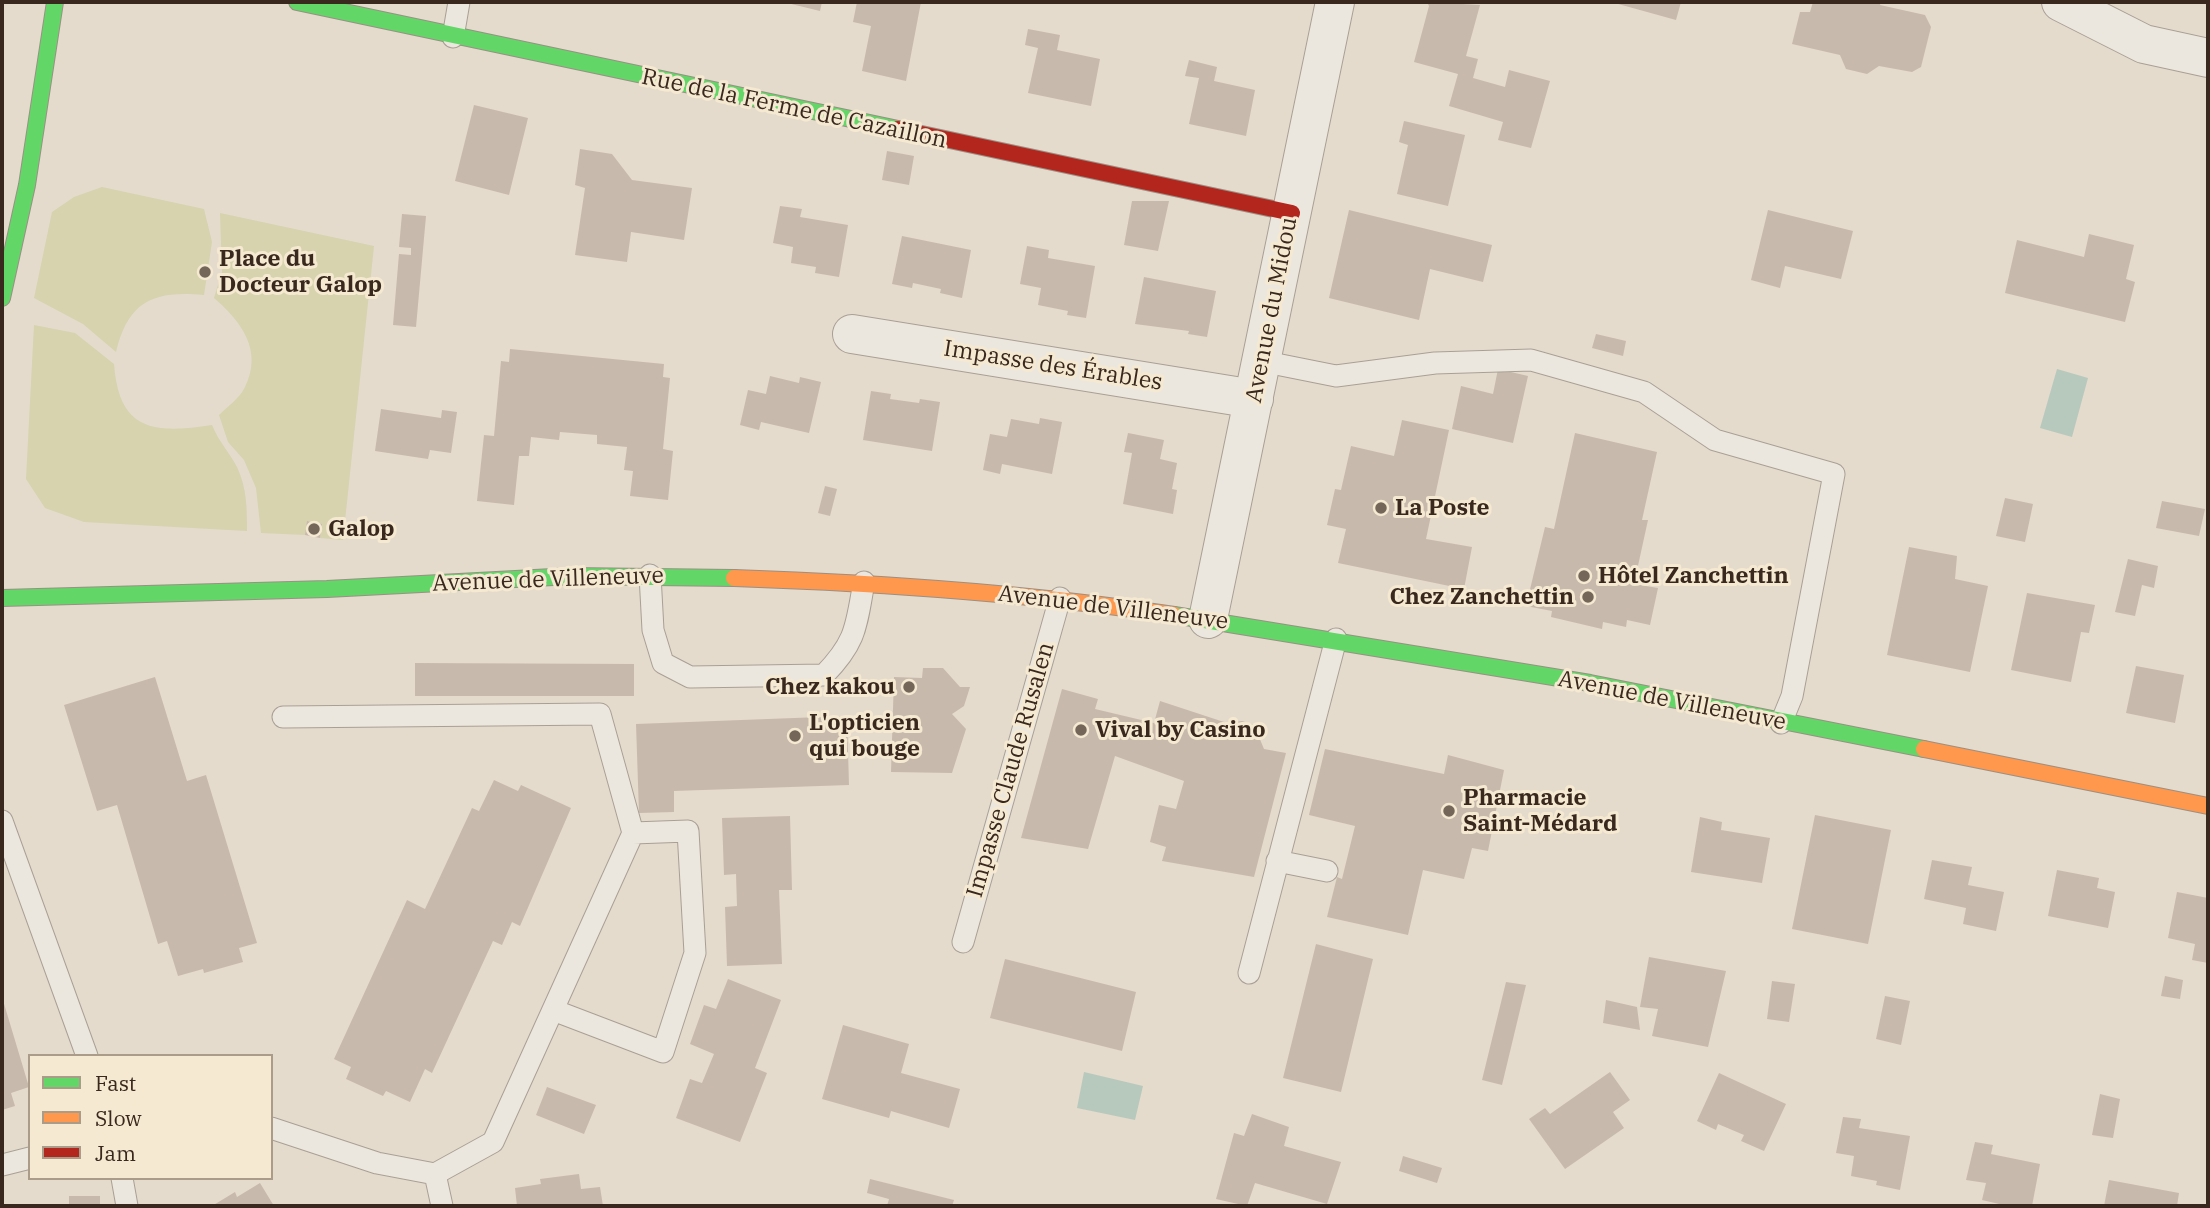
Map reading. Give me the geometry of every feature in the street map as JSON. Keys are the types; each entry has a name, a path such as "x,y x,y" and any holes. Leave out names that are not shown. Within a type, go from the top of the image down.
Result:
{"main road":[{"path":"2,298 27,185 55,2"},
{"name":"Rue de la Ferme de Cazaillon","path":"297,2 1292,213"},
{"name":"Avenue de Villeneuve","path":"4,594 327,589 572,576 650,575 864,582 1060,597 1336,639 1590,683 2208,806"}],"street":[{"name":"Avenue du Midou","path":"1208,619 1335,2"},
{"path":"2061,2 2144,44 2208,58"},
{"name":"Impasse des Érables","path":"852,334 1254,398"}],"lane":[{"path":"453,37 459,2"},
{"path":"1261,361 1336,376 1435,363 1531,359 1644,391 1715,440 1834,474 1792,696 1781,723"},
{"path":"650,575 653,629 663,663 690,677 824,675 840,658 856,632 864,582"},
{"name":"Impasse Claude Rusalen","path":"962,942 1060,597"},
{"path":"1249,973 1336,639"},
{"path":"273,1129 377,1163 435,1174 493,1142 633,833 600,714 283,717"},
{"path":"2,821 86,1054"},
{"path":"553,1010 663,1052 695,953 688,831 633,833"},
{"path":"1277,860 1327,871"},
{"path":"2,1165 28,1158"},
{"path":"435,1174 442,1206"},
{"path":"122,1180 127,1206"}],"shaded area":[{"path":"102,187 204,209 212,242 204,295 171,295 146,302 128,321 116,352 83,324 34,298 52,212 74,197"},
{"path":"220,213 374,246 343,540 320,538 322,524 308,521 305,535 261,533 256,488 244,460 228,442 219,415 243,391 252,361 247,338 241,327 214,298 222,272"},
{"path":"34,325 75,333 114,364 123,403 132,415 143,423 172,429 212,425 237,467 243,483 247,531 84,522 45,508 26,479"},
{"path":"2057,369 2088,378 2072,437 2040,428"},
{"path":"1084,1072 1143,1086 1135,1120 1077,1108"}],"building":[{"path":"783,2 822,2 820,11"},
{"path":"857,2 921,2 906,81 862,71 871,26 853,22"},
{"path":"1427,2 1480,5 1466,56 1478,59 1473,78 1505,87 1509,70 1550,81 1531,148 1498,140 1503,122 1449,106 1458,74 1414,62 1429,6"},
{"path":"1611,2 1681,2 1676,20"},
{"path":"1813,2 1881,2 1880,5 1925,15 1931,27 1921,67 1912,72 1879,66 1867,74 1846,69 1840,55 1792,44 1800,12 1810,12"},
{"path":"1028,29 1060,35 1057,50 1100,59 1091,106 1028,93 1038,48 1025,45"},
{"path":"1189,60 1217,67 1214,81 1255,90 1246,136 1189,124 1199,78 1185,76"},
{"path":"474,105 528,118 509,195 455,181"},
{"path":"1404,121 1465,135 1448,206 1397,194 1408,145 1399,142"},
{"path":"580,149 612,154 632,180 692,188 684,240 631,232 627,262 575,255 585,188 575,185"},
{"path":"887,151 914,156 909,185 882,180"},
{"path":"1132,201 1169,201 1158,251 1124,245"},
{"path":"780,206 802,209 800,217 848,225 839,277 815,273 816,267 791,263 793,247 773,243"},
{"path":"1349,210 1492,245 1483,282 1430,269 1419,320 1329,298"},
{"path":"1768,210 1853,231 1841,279 1785,266 1780,288 1751,280"},
{"path":"402,214 426,216 416,327 393,325 399,254 411,255 411,248 399,247"},
{"path":"2089,234 2134,245 2126,279 2135,282 2125,322 2005,293 2017,240 2084,257"},
{"path":"902,236 971,250 962,298 940,293 941,289 913,283 912,288 892,284"},
{"path":"1027,246 1049,250 1048,258 1095,266 1086,318 1038,305 1041,288 1020,284"},
{"path":"1144,277 1216,291 1207,337 1188,334 1189,331 1135,324"},
{"path":"1596,334 1626,341 1623,356 1592,348"},
{"path":"510,349 664,364 663,377 670,378 663,449 673,451 668,500 630,496 633,471 624,470 627,447 597,444 597,435 560,432 559,440 531,437 529,456 519,456 514,505 477,501 484,435 494,436 501,361 509,362"},
{"path":"1498,369 1528,376 1513,443 1452,429 1461,386 1493,394"},
{"path":"770,376 799,383 800,377 821,382 809,433 761,422 759,430 740,425 748,390 766,394"},
{"path":"871,391 891,394 890,399 919,403 920,399 940,402 932,451 863,440"},
{"path":"381,409 441,418 442,410 457,412 451,453 430,450 428,459 375,451"},
{"path":"1040,418 1062,422 1052,474 1002,464 1000,474 983,470 990,434 1007,437 1011,419 1039,424"},
{"name":"La Poste","path":"1402,420 1449,430 1426,539 1472,547 1464,589 1338,563 1346,529 1327,525 1335,489 1341,490 1351,446 1394,456"},
{"path":"1128,433 1164,440 1160,459 1177,463 1172,489 1177,490 1173,514 1123,504 1132,453 1124,452"},
{"path":"1575,433 1657,452 1642,520 1648,520 1634,584 1658,588 1650,625 1627,620 1626,627 1603,622 1602,629 1551,617 1552,611 1526,606 1545,527 1554,529"},
{"path":"825,486 837,489 830,516 818,513"},
{"path":"2005,498 2033,504 2025,542 1996,536"},
{"path":"2162,501 2205,509 2199,536 2156,528"},
{"name":"Galop","path":"307,521 322,524 320,538 305,535"},
{"path":"1909,547 1957,556 1955,579 1988,586 1970,672 1887,655"},
{"path":"2128,559 2158,566 2154,588 2142,585 2135,616 2115,612"},
{"path":"2027,593 2095,605 2089,633 2081,632 2071,682 2011,670"},
{"path":"415,663 634,664 634,696 415,696"},
{"path":"2136,666 2184,675 2175,723 2126,713"},
{"path":"923,668 943,668 960,687 970,687 964,706 952,714 966,729 952,773 891,772 894,677 922,678"},
{"path":"155,677 187,781 206,775 257,943 239,948 243,962 204,973 203,969 178,976 167,941 158,944 117,805 97,811 64,705"},
{"path":"1062,689 1098,699 1095,709 1154,723 1160,701 1227,723 1242,721 1254,725 1264,749 1286,753 1254,877 1162,861 1166,847 1150,842 1159,805 1176,809 1184,781 1115,756 1088,849 1021,838"},
{"path":"847,716 849,785 674,791 674,812 639,813 636,724"},
{"path":"1325,749 1444,774 1448,755 1504,770 1488,851 1472,848 1464,879 1423,870 1408,935 1327,917 1337,877 1342,879 1355,826 1309,815"},
{"path":"494,780 518,791 521,785 571,808 520,926 512,922 502,945 493,941 432,1073 425,1069 410,1102 386,1091 383,1096 346,1079 351,1067 334,1059 407,900 425,909 472,808 479,811"},
{"path":"1815,815 1891,830 1868,944 1792,929"},
{"path":"790,816 792,890 779,890 782,964 727,966 725,907 737,906 736,874 724,875 722,818"},
{"path":"1700,817 1722,822 1721,830 1770,838 1762,883 1691,872"},
{"path":"1932,860 1972,867 1968,885 2004,892 1996,931 1963,924 1966,908 1924,899"},
{"path":"2057,870 2099,878 2097,888 2115,892 2108,928 2048,916"},
{"path":"2177,892 2208,898 2208,963 2192,960 2195,944 2168,938"},
{"path":"1316,944 1373,959 1341,1092 1283,1078"},
{"path":"1649,957 1726,971 1708,1047 1652,1036 1658,1009 1640,1007"},
{"path":"1005,959 1136,992 1122,1051 990,1018"},
{"path":"2165,976 2183,980 2180,999 2161,996"},
{"path":"728,979 781,1000 755,1068 767,1073 740,1142 676,1118 690,1079 702,1083 714,1054 690,1044 704,1005 716,1009"},
{"path":"1772,981 1795,984 1789,1022 1767,1019"},
{"path":"1506,982 1526,985 1502,1085 1482,1080"},
{"path":"1885,996 1910,1001 1901,1045 1876,1039"},
{"path":"2,997 28,1087 11,1093 15,1106 2,1110"},
{"path":"1606,1000 1637,1007 1640,1030 1603,1023"},
{"path":"843,1025 909,1044 901,1073 960,1089 949,1128 891,1111 889,1118 822,1099"},
{"path":"1610,1072 1630,1100 1613,1112 1624,1128 1565,1169 1529,1119 1545,1108 1550,1114"},
{"path":"1719,1073 1786,1104 1764,1151 1741,1141 1744,1135 1718,1124 1716,1130 1697,1121"},
{"path":"547,1087 596,1105 584,1134 536,1115"},
{"path":"2100,1094 2120,1099 2113,1138 2092,1135"},
{"path":"1252,1114 1289,1127 1284,1146 1341,1162 1327,1204 1255,1183 1247,1206 1216,1199 1234,1133 1244,1136"},
{"path":"1843,1117 1861,1119 1859,1128 1910,1136 1900,1190 1876,1185 1877,1181 1851,1176 1854,1156 1836,1153"},
{"path":"1975,1142 1993,1145 1991,1154 2040,1164 2032,1206 2008,1206 1982,1200 1986,1183 1966,1180"},
{"path":"1403,1156 1442,1168 1437,1183 1399,1171"},
{"path":"579,1174 581,1189 600,1187 603,1206 517,1206 515,1188 541,1184 540,1179"},
{"path":"870,1179 954,1200 952,1206 887,1206 889,1199 867,1193"},
{"path":"2109,1180 2179,1193 2177,1206 2104,1206"},
{"path":"260,1183 274,1206 212,1206 235,1192 237,1197"},
{"path":"69,1196 100,1196 100,1206 69,1206"}],"traffic: fast":[{"path":"2,298 27,185 55,2"},
{"path":"297,2 898,129"},
{"path":"2,598 327,589 572,576 734,578"},
{"path":"1174,615 1590,683 1924,749"}],"traffic: slow":[{"path":"734,578 955,590 1174,615"},
{"path":"1924,749 2208,806"}],"traffic: jam":[{"path":"898,129 1292,213"}],"place":[{"name":"Place du Docteur Galop","path":"205,272"},
{"name":"La Poste","path":"1381,508"},
{"name":"Galop","path":"314,529"},
{"name":"Hôtel Zanchettin","path":"1584,576"},
{"name":"Chez Zanchettin","path":"1588,597"},
{"name":"Chez kakou","path":"909,687"},
{"name":"Vival by Casino","path":"1081,730"},
{"name":"L'opticien qui bouge","path":"795,736"},
{"name":"Pharmacie Saint-Médard","path":"1449,811"}]}
